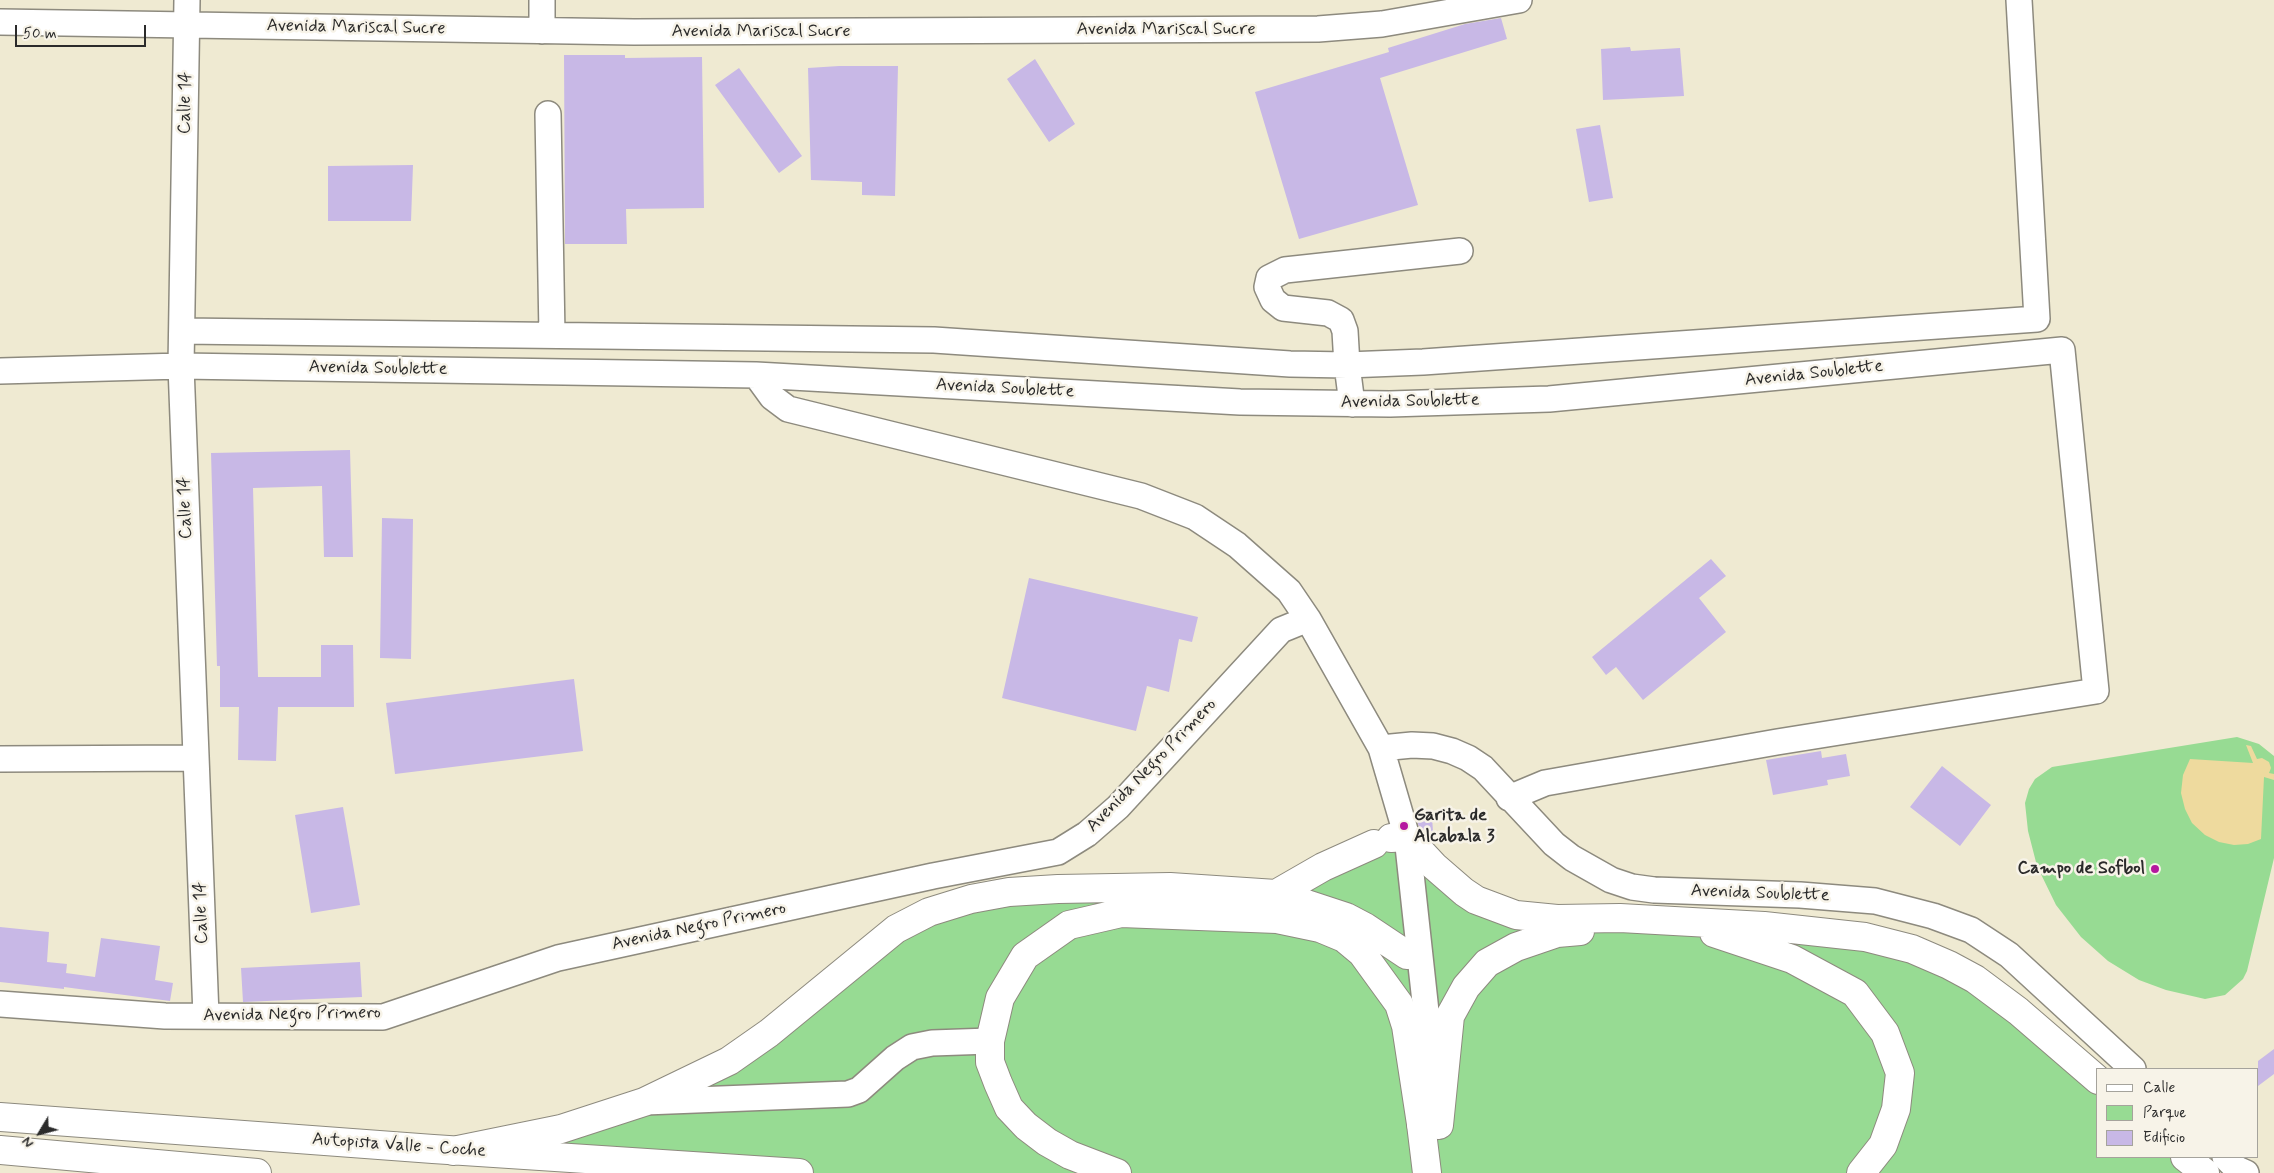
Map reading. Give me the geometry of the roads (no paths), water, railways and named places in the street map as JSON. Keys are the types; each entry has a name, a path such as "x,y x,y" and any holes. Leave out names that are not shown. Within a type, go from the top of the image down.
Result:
{"main road":[{"path":"1276,894 1323,867 1391,840 1434,866 1476,900 1516,915 1557,919 1620,918 1764,926 1865,937 1912,949 1949,965 1975,980 2018,1010 2096,1078"},
{"path":"453,1151 561,1130 644,1102 730,1061 769,1033 896,929 929,912 1009,892 1058,888 1170,887 1276,894 1346,917 1365,927 1407,955"},
{"path":"1117,1173 1070,1155 1047,1142 1026,1126 1009,1108 998,1083 990,1062 990,1041 1000,998 1025,956 1069,926 1121,913 1278,919 1320,928 1344,938 1362,953 1384,980 1399,1004 1444,1173"},
{"path":"1427,1173 1430,1125 1450,1016 1466,987 1487,963 1516,947 1556,934 1637,925 1708,931 1792,958 1854,993 1885,1034 1900,1073 1896,1109 1883,1145 1861,1173"},
{"name":"Autopista Valle - Coche","path":"0,1117 453,1151 799,1173"},
{"path":"0,1150 257,1173"},
{"path":"2186,1158 2206,1173"}],"street":[{"path":"542,0 542,30"},
{"name":"Avenida Mariscal Sucre","path":"0,22 187,16 634,32 1318,29 1382,24 1519,0"},
{"path":"182,331 934,340 1290,364 1346,365 2036,319 2019,0"},
{"name":"Calle 14","path":"187,16 181,366 206,1016"},
{"path":"548,114 552,335"},
{"path":"1352,404 1346,365 1345,331 1341,320 1328,313 1284,308 1273,300 1267,287 1269,278 1286,270 1460,251"},
{"name":"Avenida Soublette","path":"0,371 181,366 756,375 1240,402 1352,404 1549,399 2062,350 2096,691 1777,742 1545,783 1510,798"},
{"path":"756,375 772,397 788,409 1140,496 1195,517 1237,545 1288,591 1308,619 1381,748 1388,774 1391,840 1430,1125"},
{"name":"Avenida Negro Primero","path":"0,1004 165,1016 383,1016 558,958 934,876 1058,852 1087,834 1118,807 1281,630 1308,619"},
{"name":"Avenida Soublette","path":"1381,748 1412,745 1452,751 1483,768 1554,844 1572,858 1611,880 1632,887 1654,890 1800,895 1874,901 1933,916 1971,930 2009,956 2131,1068"},
{"path":"0,759 196,758"},
{"path":"1391,840 1430,1125"},
{"path":"644,1102 848,1094 859,1090 895,1058 912,1047 932,1043 990,1041"},
{"path":"2226,1158 2246,1173"}],"place":[{"name":"Garita de Alcabala 3","path":"1404,826"},
{"name":"Campo de Sofbol","path":"2155,869"}]}
